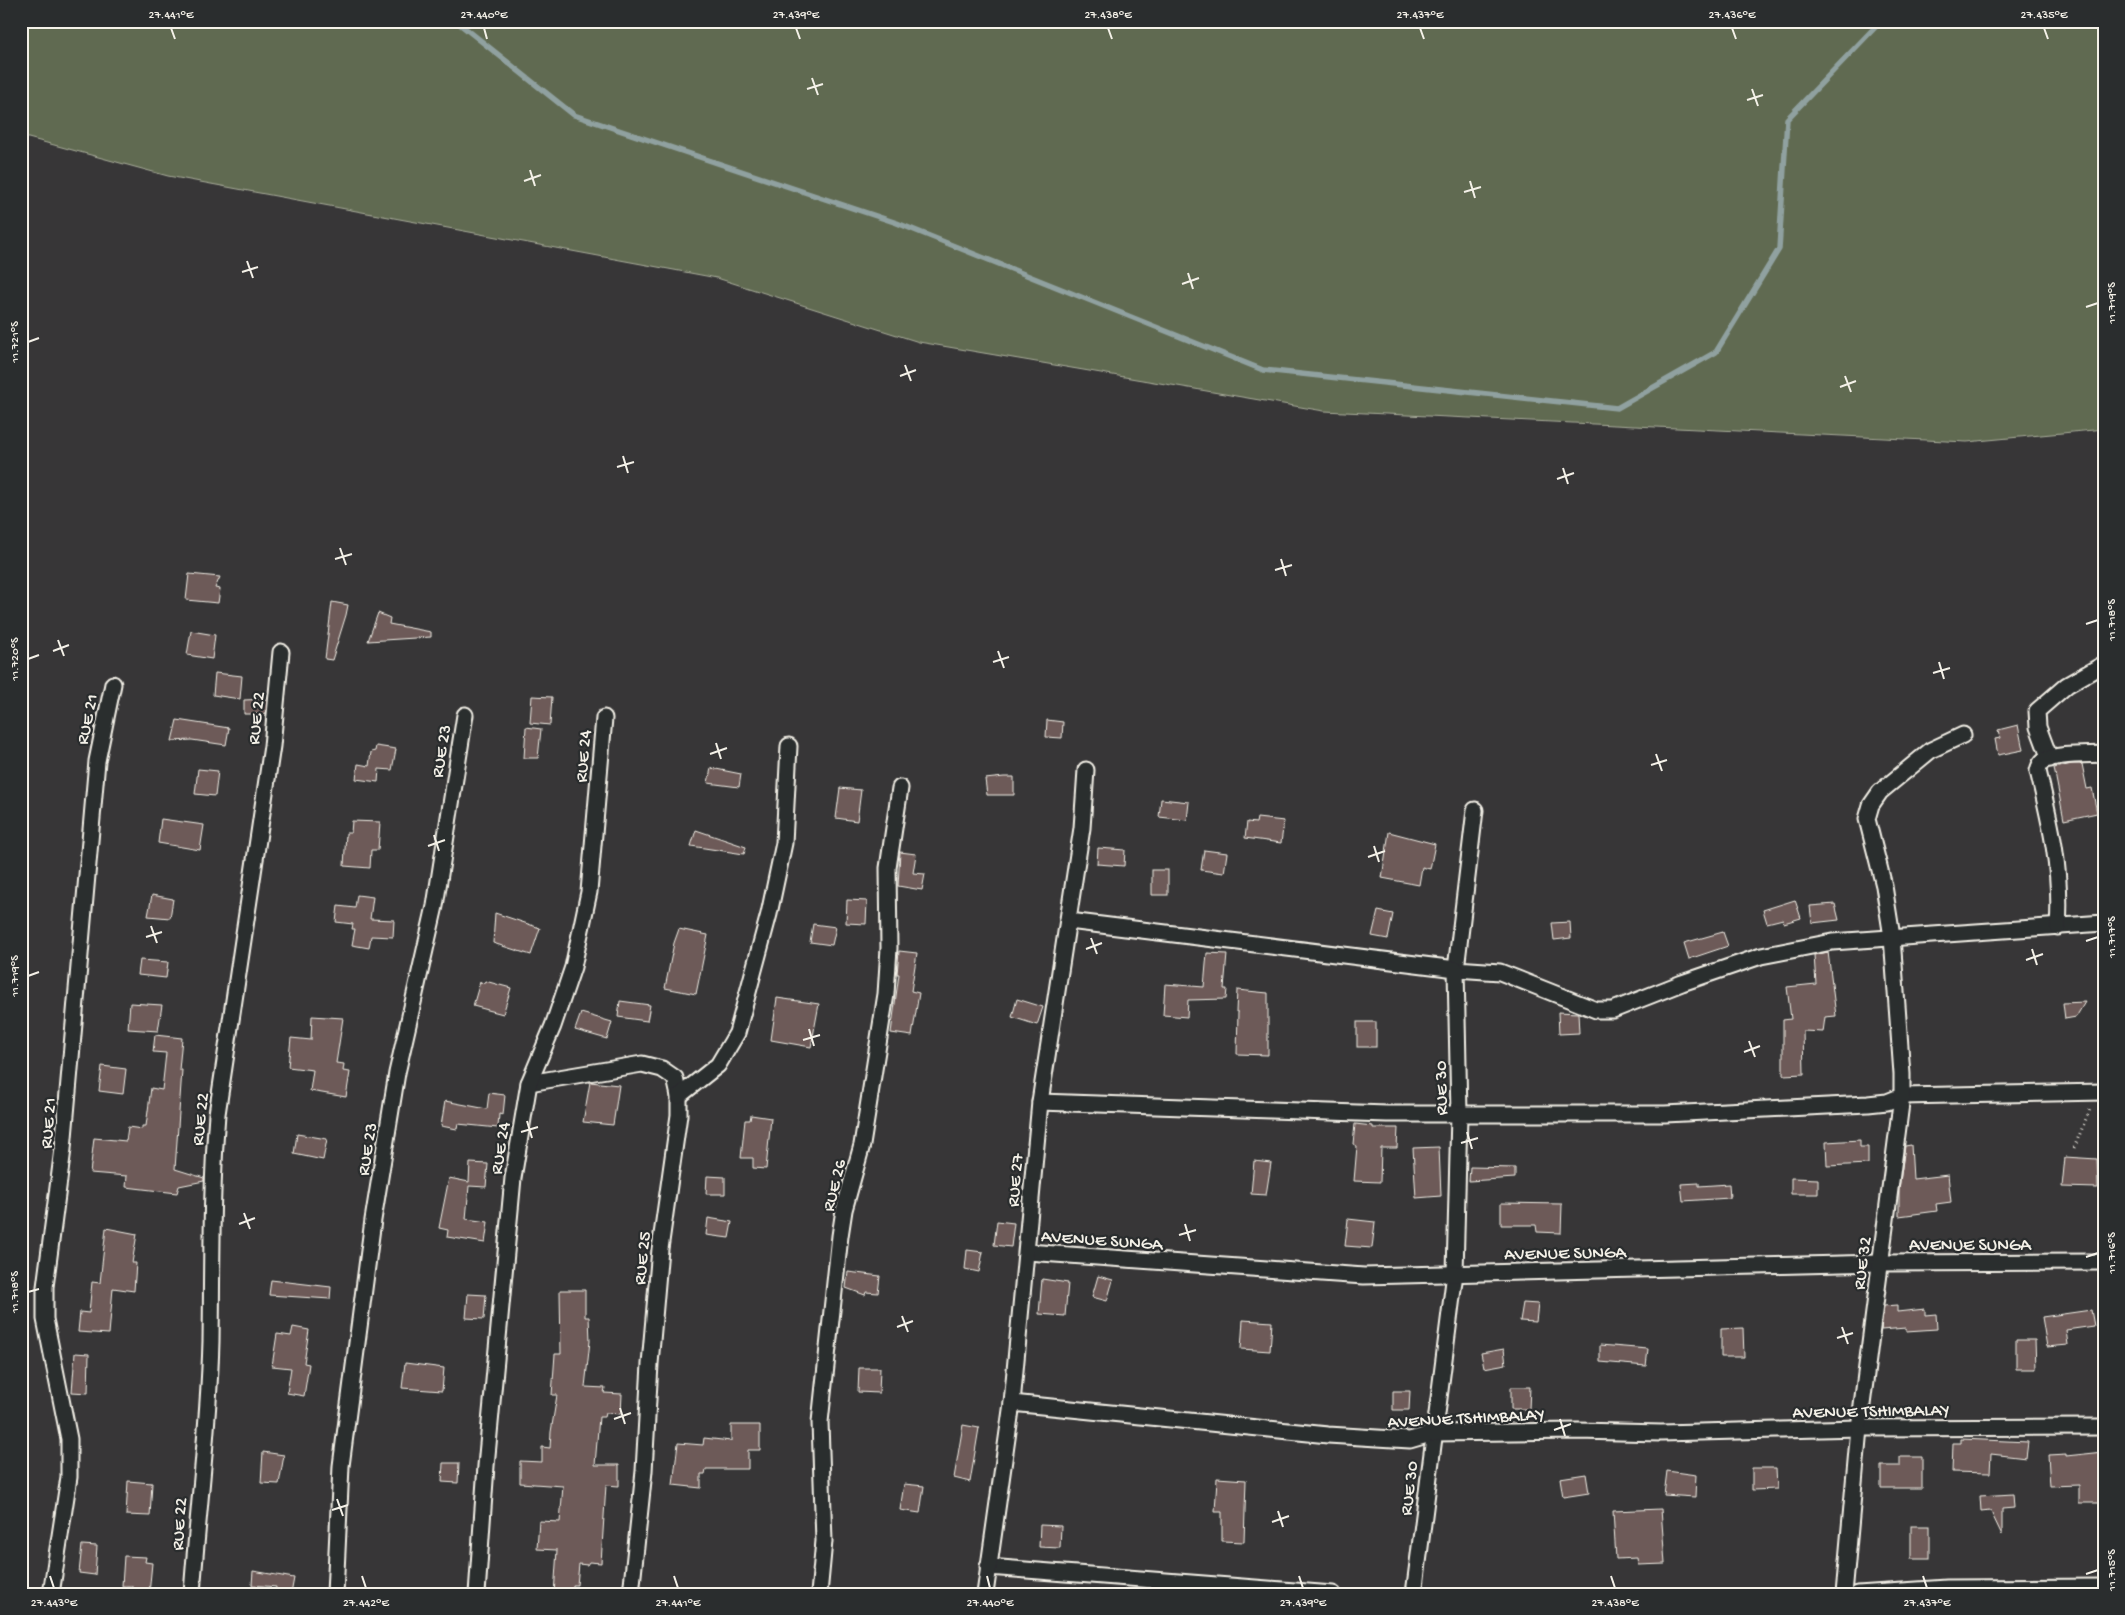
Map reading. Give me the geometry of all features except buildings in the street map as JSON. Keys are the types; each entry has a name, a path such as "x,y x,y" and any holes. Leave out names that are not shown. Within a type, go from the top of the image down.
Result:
{"street":[{"name":"RUE 22","path":"192,1594 208,1394 212,1175 217,1114 272,746 281,652"},
{"path":"2050,759 2038,727 2037,710 2073,681 2104,664"},
{"name":"RUE 21","path":"51,1594 69,1477 69,1439 45,1320 45,1287 63,1149 97,761 113,684"},
{"name":"RUE 23","path":"335,1594 342,1466 373,1220 397,1072 435,906 464,714"},
{"name":"RUE 24","path":"477,1594 486,1466 513,1178 529,1083 553,1026 573,967 589,892 604,718"},
{"name":"RUE 32","path":"1844,1594 1859,1428 1902,1096 1892,937 1884,886 1867,819 1871,805 1880,792 1931,750 1963,735"},
{"path":"680,1096 718,1065 737,1033 769,914 784,843 789,746"},
{"path":"2058,927 2058,871 2038,771 2039,765 2043,761 2050,759 2104,754"},
{"name":"RUE 27","path":"985,1594 1012,1403 1040,1102 1082,828 1086,770"},
{"name":"RUE 26","path":"819,1594 824,1541 820,1422 844,1210 862,1145 886,994 889,948 888,868 900,788"},
{"name":"RUE 30","path":"1414,1594 1455,1273 1459,1114 1456,969 1475,810"},
{"path":"1069,921 1456,969 1500,972 1596,1010 1613,1010 1682,983 1761,956 1832,942 2104,923"},
{"name":"RUE 25","path":"529,1083 642,1064 662,1068 675,1078 680,1096 660,1249 650,1364 644,1471 631,1594"},
{"path":"1040,1102 1387,1114 1666,1114 1868,1104 1887,1102 1902,1096 2102,1092"},
{"name":"AVENUE SUNGA","path":"1027,1252 1364,1276 1880,1263 2104,1262"},
{"name":"AVENUE TSHIMBALAY","path":"1012,1403 1384,1440 1410,1440 1434,1433 1578,1431 1661,1433 1859,1428 2104,1427"},
{"path":"988,1567 1333,1594"},
{"path":"1858,1594 1946,1588 2104,1587"}],"path":[{"path":"2074,1148 2102,1092"}],"green space":[{"path":"21,21 2104,21 2104,429 1967,442 1324,411 919,342 717,278 168,176 21,136"}],"waterway":[{"path":"456,21 574,115 897,223 1263,370 1617,408 1716,352 1779,249 1787,119 1881,21"}]}
